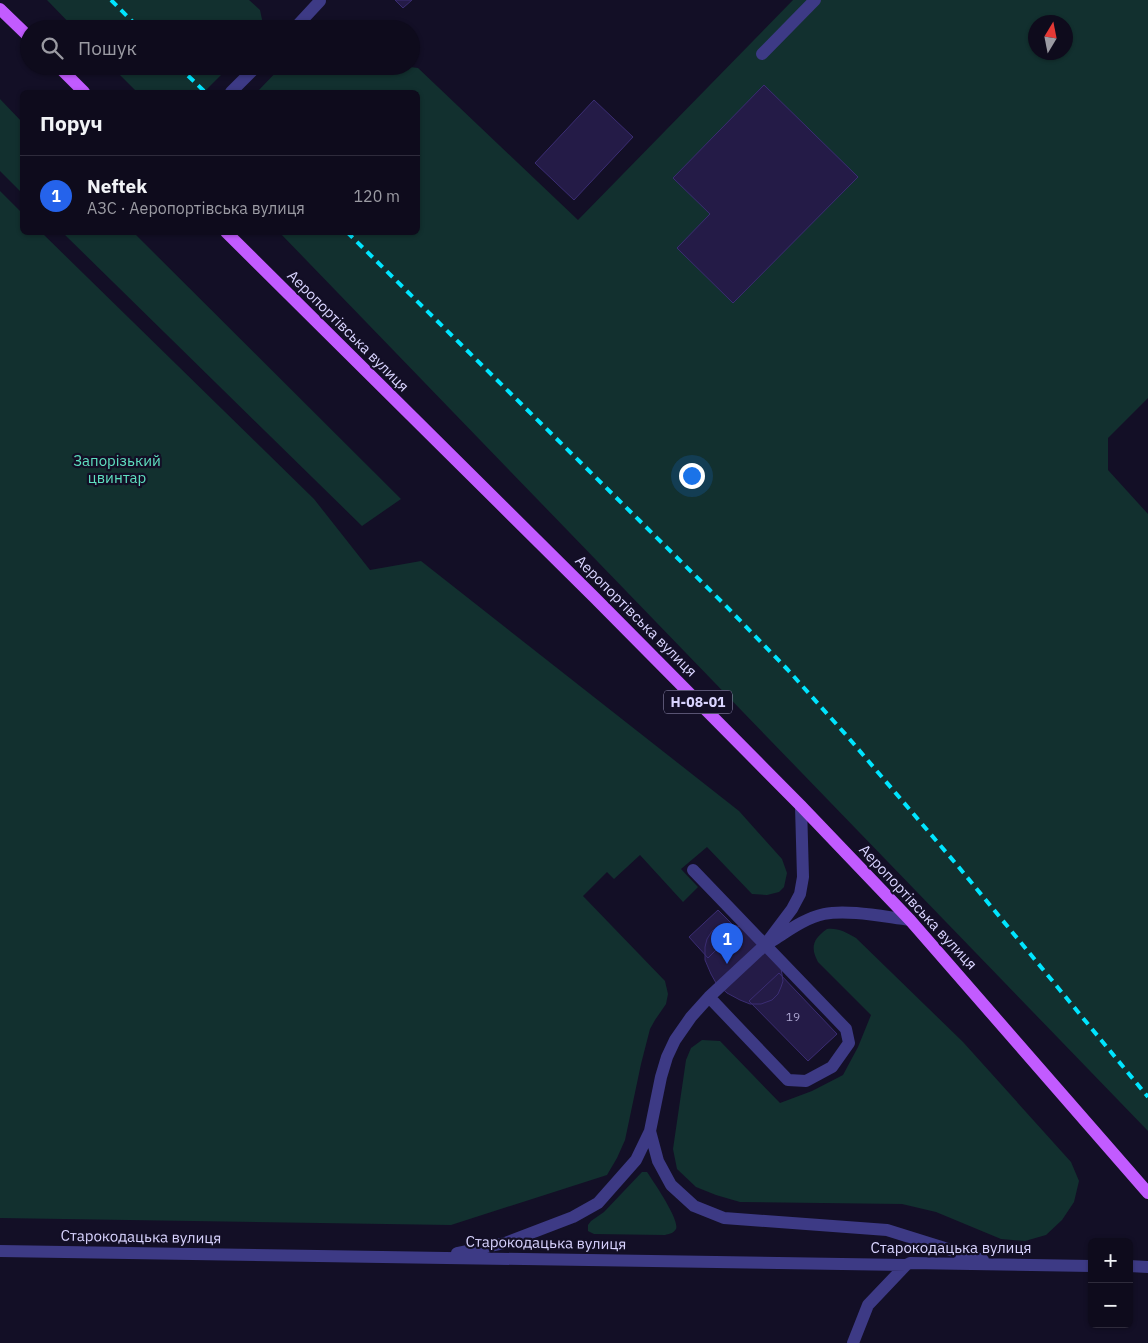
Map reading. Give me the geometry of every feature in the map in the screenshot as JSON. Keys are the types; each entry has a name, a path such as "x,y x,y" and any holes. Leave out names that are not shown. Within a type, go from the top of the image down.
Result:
{"main road":[{"path":"0,9 20,29"},
{"path":"67,75 82,90"},
{"name":"Аеропортівська вулиця","path":"229,235 801,806 910,920 1148,1193"}],"street":[{"path":"762,54 815,0"},
{"path":"302,20 320,1"},
{"path":"233,90 248,75"},
{"path":"435,1257 504,1243 573,1217 598,1203 636,1160 650,1131 661,1077 675,1040 709,997 765,944 792,909 800,894 803,877 801,806"},
{"path":"693,870 846,1029 849,1043 832,1068 806,1081 788,1080 709,997"},
{"path":"765,944 807,920 824,914 842,912 910,920"},
{"path":"650,1131 658,1161 671,1184 694,1206 724,1218 887,1230 998,1264"},
{"name":"Старокодацька вулиця","path":"0,1251 1088,1266"},
{"path":"852,1343 868,1305 906,1264"},
{"path":"1133,1266 1148,1267"}],"green space":[{"path":"47,0 249,0 260,10 262,20 66,20"},
{"path":"793,0 1148,0 1148,398 1108,438 1108,470 1148,514 1148,1131 282,235 420,235 420,90 259,90 273,75 420,75 420,70 578,220"},
{"path":"120,75 221,75 206,90 135,90"},
{"path":"0,99 20,120 20,191 0,171"},
{"name":"Запорізький цвинтар","path":"0,191 20,211 20,235 44,235 314,499 370,570 421,561 739,811 782,859 787,873 784,887 779,892 767,895 752,894 707,847 681,869 698,887 683,902 640,855 614,879 607,872 583,896 665,981 668,994 666,1004 650,1029 625,1140 607,1175 451,1225 0,1218"},
{"path":"65,235 136,235 401,499 362,526"},
{"path":"827,929 839,930 856,938 963,1042 1071,1162 1079,1181 1074,1202 1062,1220 1046,1235 1025,1241 1001,1239 936,1212 902,1204 740,1202 696,1187 677,1169 673,1149 686,1060 691,1048 702,1040 720,1041 780,1103 812,1091 843,1075 858,1047 871,1015 818,962 814,952 814,944"},
{"path":"642,1172 647,1172 665,1200 674,1218 676,1229 665,1235 594,1234 588,1231 588,1225 591,1221 604,1212"}],"building":[{"path":"395,0 412,0 403,8"},
{"path":"764,85 858,177 733,303 677,248 710,214 673,178"},
{"path":"594,100 633,137 574,200 535,163"},
{"path":"718,910 737,929 708,958 689,937"},
{"path":"721,926 742,927 781,968 783,981 778,994 772,1000 761,1004 750,1004 740,1000 727,993 716,983 711,974 705,960 707,939 712,931"},
{"path":"779,973 837,1034 808,1061 749,1001"}],"railway":[{"path":"111,0 131,20"},
{"path":"187,75 203,90"},
{"path":"350,235 725,605 788,670 957,865 1148,1097"}],"place":[{"name":"Neftek","path":"727,964"}]}
